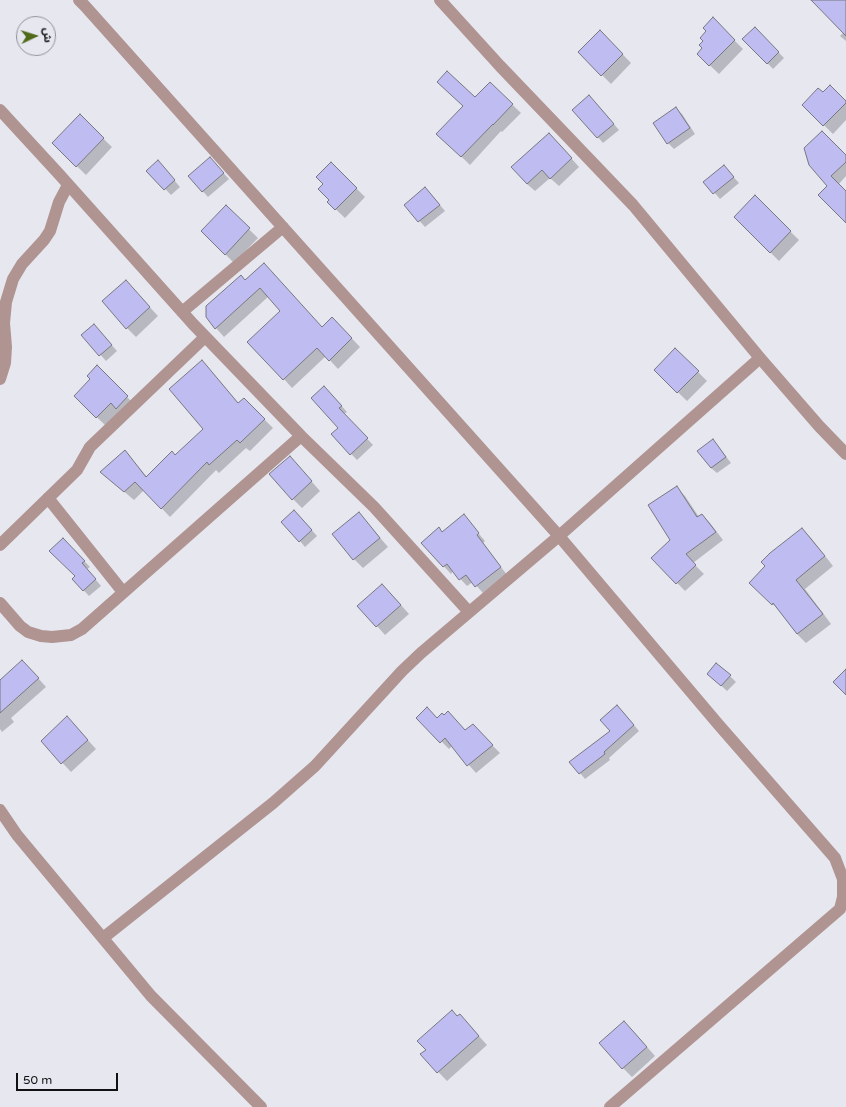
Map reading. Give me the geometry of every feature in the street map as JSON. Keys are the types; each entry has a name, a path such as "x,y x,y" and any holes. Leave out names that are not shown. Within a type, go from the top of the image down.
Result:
{"street":[{"path":"79,0 86,6 559,536 718,724 835,858 843,879 845,895 840,909 610,1107"},
{"path":"440,0 500,66 633,205 760,358 819,426 846,454"},
{"path":"0,110 205,337 301,436 374,507 469,612"},
{"path":"0,379 5,363 6,347 4,323 6,302 13,279 22,264 44,240 50,231 59,202 68,184"},
{"path":"182,312 283,227"},
{"path":"0,545 77,470 90,447 205,337"},
{"path":"103,938 273,804 315,766 402,671 421,653 559,536 760,358"},
{"path":"0,604 20,626 28,632 52,637 71,635 82,629 301,436"},
{"path":"48,498 123,592"},
{"path":"0,810 17,835 151,996 261,1107"}],"building":[{"path":"811,0 846,0 846,36"},
{"path":"713,17 735,40 709,66 697,54 702,48 699,45 703,41 700,38 706,31 703,28"},
{"path":"755,27 779,52 767,64 742,39"},
{"path":"600,30 623,54 601,76 578,52"},
{"path":"447,71 475,97 490,82 513,104 461,157 436,134 463,106 437,82"},
{"path":"830,85 846,101 846,103 823,126 802,105 818,88 823,92"},
{"path":"589,95 614,124 597,138 572,110"},
{"path":"676,107 690,128 667,144 653,123"},
{"path":"80,114 104,138 76,167 52,143"},
{"path":"822,131 846,155 846,162 831,176 846,191 846,223 818,195 827,186 809,165 804,148"},
{"path":"549,133 572,158 550,179 542,170 527,184 511,167"},
{"path":"210,157 224,173 202,192 188,176"},
{"path":"158,160 175,180 164,190 146,171"},
{"path":"331,162 357,188 335,210 327,202 329,200 318,189 323,184 316,177"},
{"path":"724,165 734,177 713,194 703,182"},
{"path":"425,187 440,205 418,222 404,205"},
{"path":"755,195 791,231 770,253 734,217"},
{"path":"226,205 250,228 225,255 201,231"},
{"path":"264,263 322,327 332,317 352,338 329,361 317,348 283,380 247,342 280,311 260,288 215,329 206,317 206,306 241,275 245,280"},
{"path":"126,280 150,307 126,329 102,301"},
{"path":"94,324 112,345 99,356 81,335"},
{"path":"675,348 699,371 677,393 654,370"},
{"path":"202,360 238,403 244,398 265,419 240,443 237,440 209,465 207,462 161,509 135,482 124,492 100,472 125,450 146,477 172,451 175,455 203,429 169,389"},
{"path":"97,365 128,396 116,409 111,403 96,418 74,396 90,379 87,376"},
{"path":"324,386 342,406 339,408 368,438 350,455 331,434 338,428 311,398"},
{"path":"713,439 726,457 711,468 697,451"},
{"path":"290,456 312,481 292,500 269,474"},
{"path":"677,486 697,517 702,514 716,532 686,554 696,565 676,584 651,558 670,540 648,505"},
{"path":"294,510 312,530 299,542 281,522"},
{"path":"359,512 380,538 353,560 332,534"},
{"path":"464,514 479,533 477,535 501,567 475,587 466,575 459,580 447,564 443,567 421,543 439,527 442,532"},
{"path":"802,528 825,556 796,580 823,614 797,634 773,603 772,605 749,583 765,566 761,562"},
{"path":"63,538 85,561 82,563 96,579 83,591 72,579 75,576 49,551"},
{"path":"382,584 401,605 376,627 357,606"},
{"path":"22,660 39,678 0,713 0,680"},
{"path":"716,663 731,675 721,686 707,674"},
{"path":"846,669 846,695 833,682"},
{"path":"617,705 634,725 604,752 605,754 579,774 569,762 610,731 600,720"},
{"path":"427,707 437,718 442,713 444,715 448,711 465,730 473,724 493,745 467,766 445,738 440,743 416,718"},
{"path":"67,716 88,740 61,764 41,741"},
{"path":"452,1010 457,1016 460,1014 479,1036 437,1073 420,1054 426,1050 417,1041"},
{"path":"624,1021 647,1047 622,1069 599,1043"}]}
